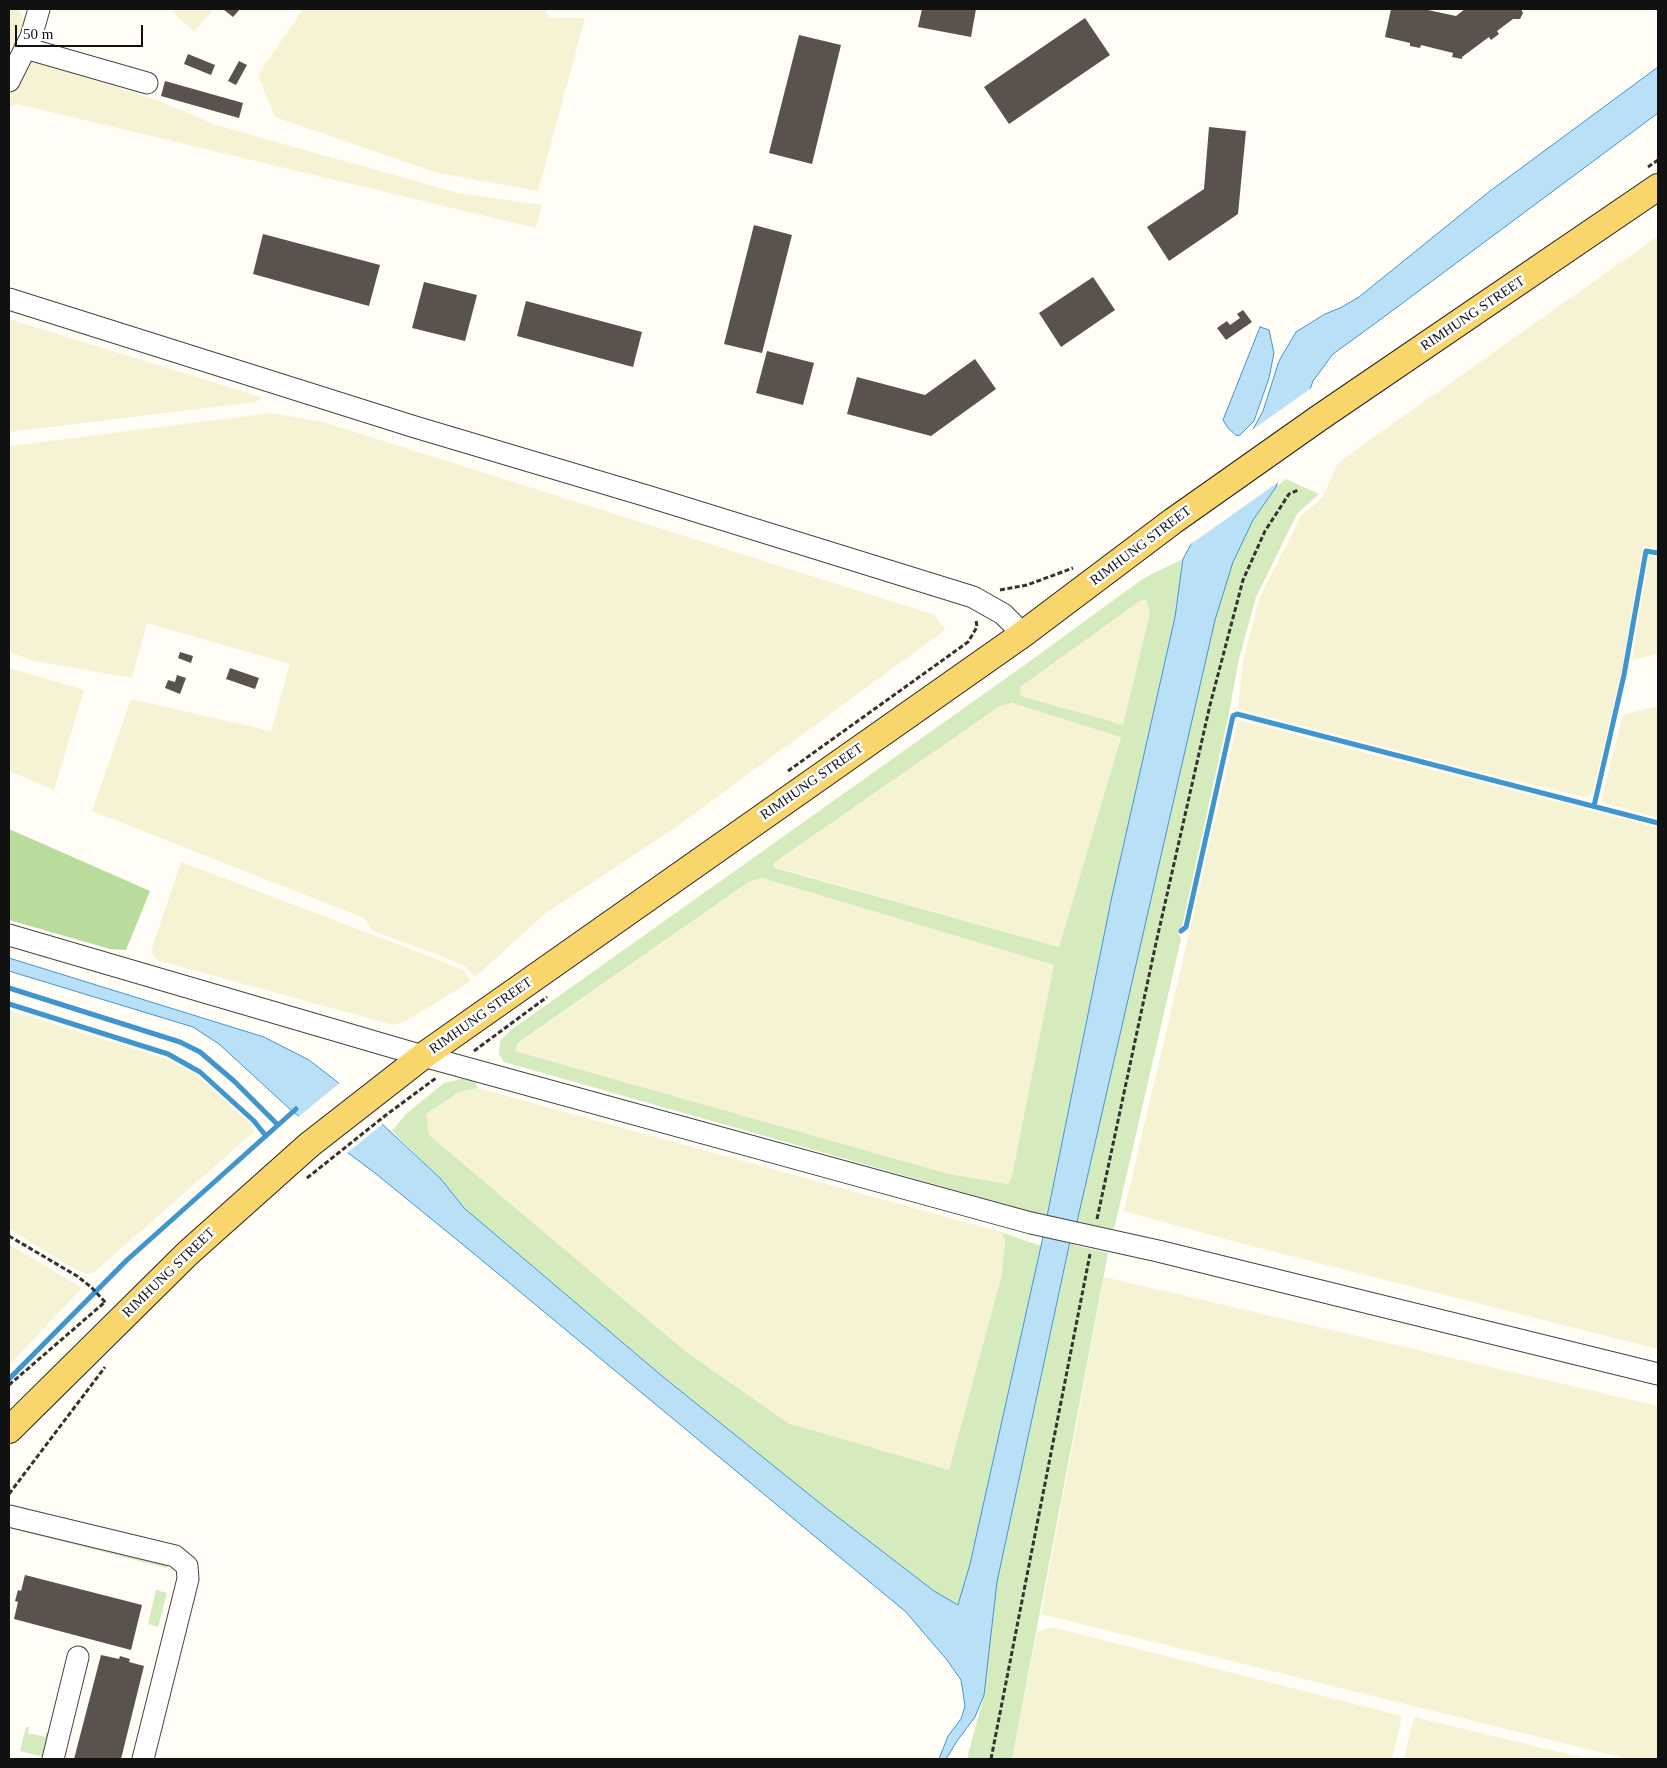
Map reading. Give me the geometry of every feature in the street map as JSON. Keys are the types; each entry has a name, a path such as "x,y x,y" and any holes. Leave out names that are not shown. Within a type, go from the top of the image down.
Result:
{"main road":[{"name":"RIMHUNG STREET","path":"9,1430 188,1253 378,1106 424,1056 1023,634 1173,521 1319,418 1658,187"}],"street":[{"path":"9,82 42,13"},
{"path":"25,48 147,83"},
{"path":"9,299 415,427 647,496 973,597 1003,614 1023,634"},
{"path":"9,935 424,1056 1031,1223 1158,1251 1658,1374"},
{"path":"9,1516 175,1556 187,1566 188,1579 142,1759"},
{"path":"53,1759 78,1657"}],"path":[{"path":"991,1759 1022,1594 1083,1235 1173,867 1210,705 1241,590 1265,531 1288,494 1298,490"},
{"path":"993,591 1027,585 1070,569 1078,564"},
{"path":"781,776 968,642 977,627 976,619 969,608 957,603 959,593"},
{"path":"306,1179 317,1155 378,1106"},
{"path":"9,1236 77,1276 98,1295"},
{"path":"9,1494 109,1362"}],"shaded area":[{"path":"9,9 18,9 26,22 9,65"},
{"path":"170,9 214,9 194,32"},
{"path":"303,9 545,9 549,18 585,18 538,191 438,173 275,117 258,75"},
{"path":"27,62 46,64 157,100 216,125 458,193 542,205 536,228 17,104 9,107 9,98"},
{"path":"1658,236 1658,548 1643,546 1621,675 1593,791 1589,796 1585,797 1480,772 1238,709 1243,661 1260,597 1301,516 1323,497 1337,465"},
{"path":"9,319 261,397 256,402 9,432"},
{"path":"272,413 323,422 935,615 945,630 676,827 546,913 475,977 466,967 373,931 364,918 92,811 131,699 271,731 290,664 147,623 132,678 34,661 9,652 9,446"},
{"path":"1649,556 1658,557 1658,654 1632,660"},
{"path":"1146,600 1150,613 1123,726 1021,696 1019,687 1140,601"},
{"path":"9,668 84,690 54,790 9,771"},
{"path":"1012,703 1121,736 1059,947 773,865 1000,706"},
{"path":"1658,706 1658,818 1601,802 1623,715"},
{"path":"1238,720 1658,828 1658,1349 1236,1242 1124,1211"},
{"path":"181,862 434,958 463,970 471,981 406,1021 393,1025 157,960 151,951"},
{"path":"762,878 1055,965 1012,1176 1008,1184 949,1174 515,1051 518,1044 750,881"},
{"path":"9,1010 166,1059 197,1075 249,1123 255,1131 93,1273 87,1274 78,1271 9,1229"},
{"path":"478,1088 1001,1232 1005,1239 1002,1274 949,1470 788,1423 685,1351 429,1135 425,1114 459,1092"},
{"path":"9,1244 82,1288 9,1365"},
{"path":"1104,1277 1658,1406 1658,1759 1628,1759 1041,1614"},
{"path":"1052,1627 1402,1716 1392,1759 1012,1759 1037,1632"},
{"path":"1414,1717 1589,1759 1404,1759"}],"green space":[{"path":"1286,479 1319,494 1297,514 1256,597 1239,659 1228,718 1179,934 1181,939 1115,1225 1111,1231 1077,1222 1215,620 1233,562 1253,520 1276,487"},
{"path":"1183,559 1175,617 1112,896 1047,1216 504,1062 499,1054 500,1041 511,1030 1144,578","holes":["1146,600 1150,613 1123,725 1021,696 1020,687 1140,601","1012,703 1121,737 1059,947 775,868 773,865 778,860 1000,706","762,878 1054,965 1012,1176 1008,1184 949,1174 515,1051 518,1043 750,881"]},
{"path":"9,829 150,891 126,950 110,949 9,920"},
{"path":"461,1079 474,1080 478,1088 459,1092 426,1114 429,1135 685,1351 788,1423 949,1470 1002,1274 1005,1239 1001,1232 1041,1246 970,1564 958,1605 934,1591 826,1508 662,1376 464,1208 441,1179 392,1131 407,1113 444,1083"},
{"path":"1070,1244 1108,1253 1012,1759 967,1759 984,1695 997,1582"},
{"path":"9,1524 168,1564 167,1568 9,1528"},
{"path":"156,1590 167,1593 158,1627 148,1624"},
{"path":"26,1727 29,1727 28,1733 45,1737 46,1732 50,1733 44,1757 20,1751"}],"water":[{"path":"1658,67 1658,113 1333,354 1313,381 1276,487 1253,520 1233,562 1215,620 1077,1222 1069,1246 997,1582 984,1695 975,1717 946,1759 939,1759 948,1736 961,1719 965,1706 961,1680 947,1660 906,1612 478,1257 375,1173 292,1111 219,1044 193,1027 9,971 9,958 264,1037 309,1060 335,1080 441,1179 464,1208 662,1376 826,1508 934,1591 958,1605 970,1564 1041,1246 1112,896 1175,617 1183,559 1263,411 1279,361 1296,332 1325,314 1359,297 1490,191"},
{"path":"1260,327 1269,330 1274,353 1269,378 1254,421 1237,436 1228,428 1223,420"}],"pier":[{"path":"1313,387 1280,481 1188,546 1249,432"},
{"path":"341,1082 385,1122 346,1154 297,1118"}],"building":[{"path":"223,9 240,9 233,17"},
{"path":"922,9 976,9 971,37 918,27"},
{"path":"1391,9 1423,9 1456,16 1465,9 1521,9 1523,13 1520,19 1513,19 1497,31 1499,34 1491,40 1489,37 1462,57 1462,59 1452,57 1453,53 1421,45 1420,48 1410,46 1410,43 1385,37"},
{"path":"1085,18 1110,55 1009,124 984,87"},
{"path":"799,35 841,45 812,164 769,153"},
{"path":"188,54 215,65 211,75 184,64"},
{"path":"239,61 247,65 236,85 228,81"},
{"path":"165,81 243,103 239,118 161,96"},
{"path":"1209,127 1246,131 1238,214 1169,261 1147,227 1204,189"},
{"path":"754,225 792,235 762,353 724,344"},
{"path":"263,234 380,265 369,306 253,274"},
{"path":"1093,277 1115,310 1061,347 1039,313"},
{"path":"424,282 477,295 465,341 412,328"},
{"path":"526,301 642,332 633,367 517,336"},
{"path":"1243,310 1252,322 1226,340 1217,328 1227,321 1230,325 1240,318 1237,314"},
{"path":"767,351 814,363 803,405 756,393"},
{"path":"975,359 996,389 931,436 847,414 857,377 925,395"},
{"path":"180,652 193,656 191,663 178,658"},
{"path":"230,668 259,678 255,689 226,679"},
{"path":"177,675 186,678 180,694 165,688 168,680 175,682"},
{"path":"25,1575 142,1605 131,1650 14,1619 18,1602 15,1601 18,1590 21,1591"},
{"path":"101,1655 119,1659 120,1656 130,1659 129,1662 144,1666 121,1759 74,1759"}],"waterway":[{"path":"1594,806 1624,675 1646,551 1658,553"},
{"path":"1181,931 1186,927 1233,716 1237,714 1658,823"},
{"path":"9,988 180,1042 200,1052 234,1081 278,1125"},
{"path":"9,1004 168,1054 200,1072 254,1121 266,1136"},
{"path":"9,1379 127,1260 296,1109"}]}
